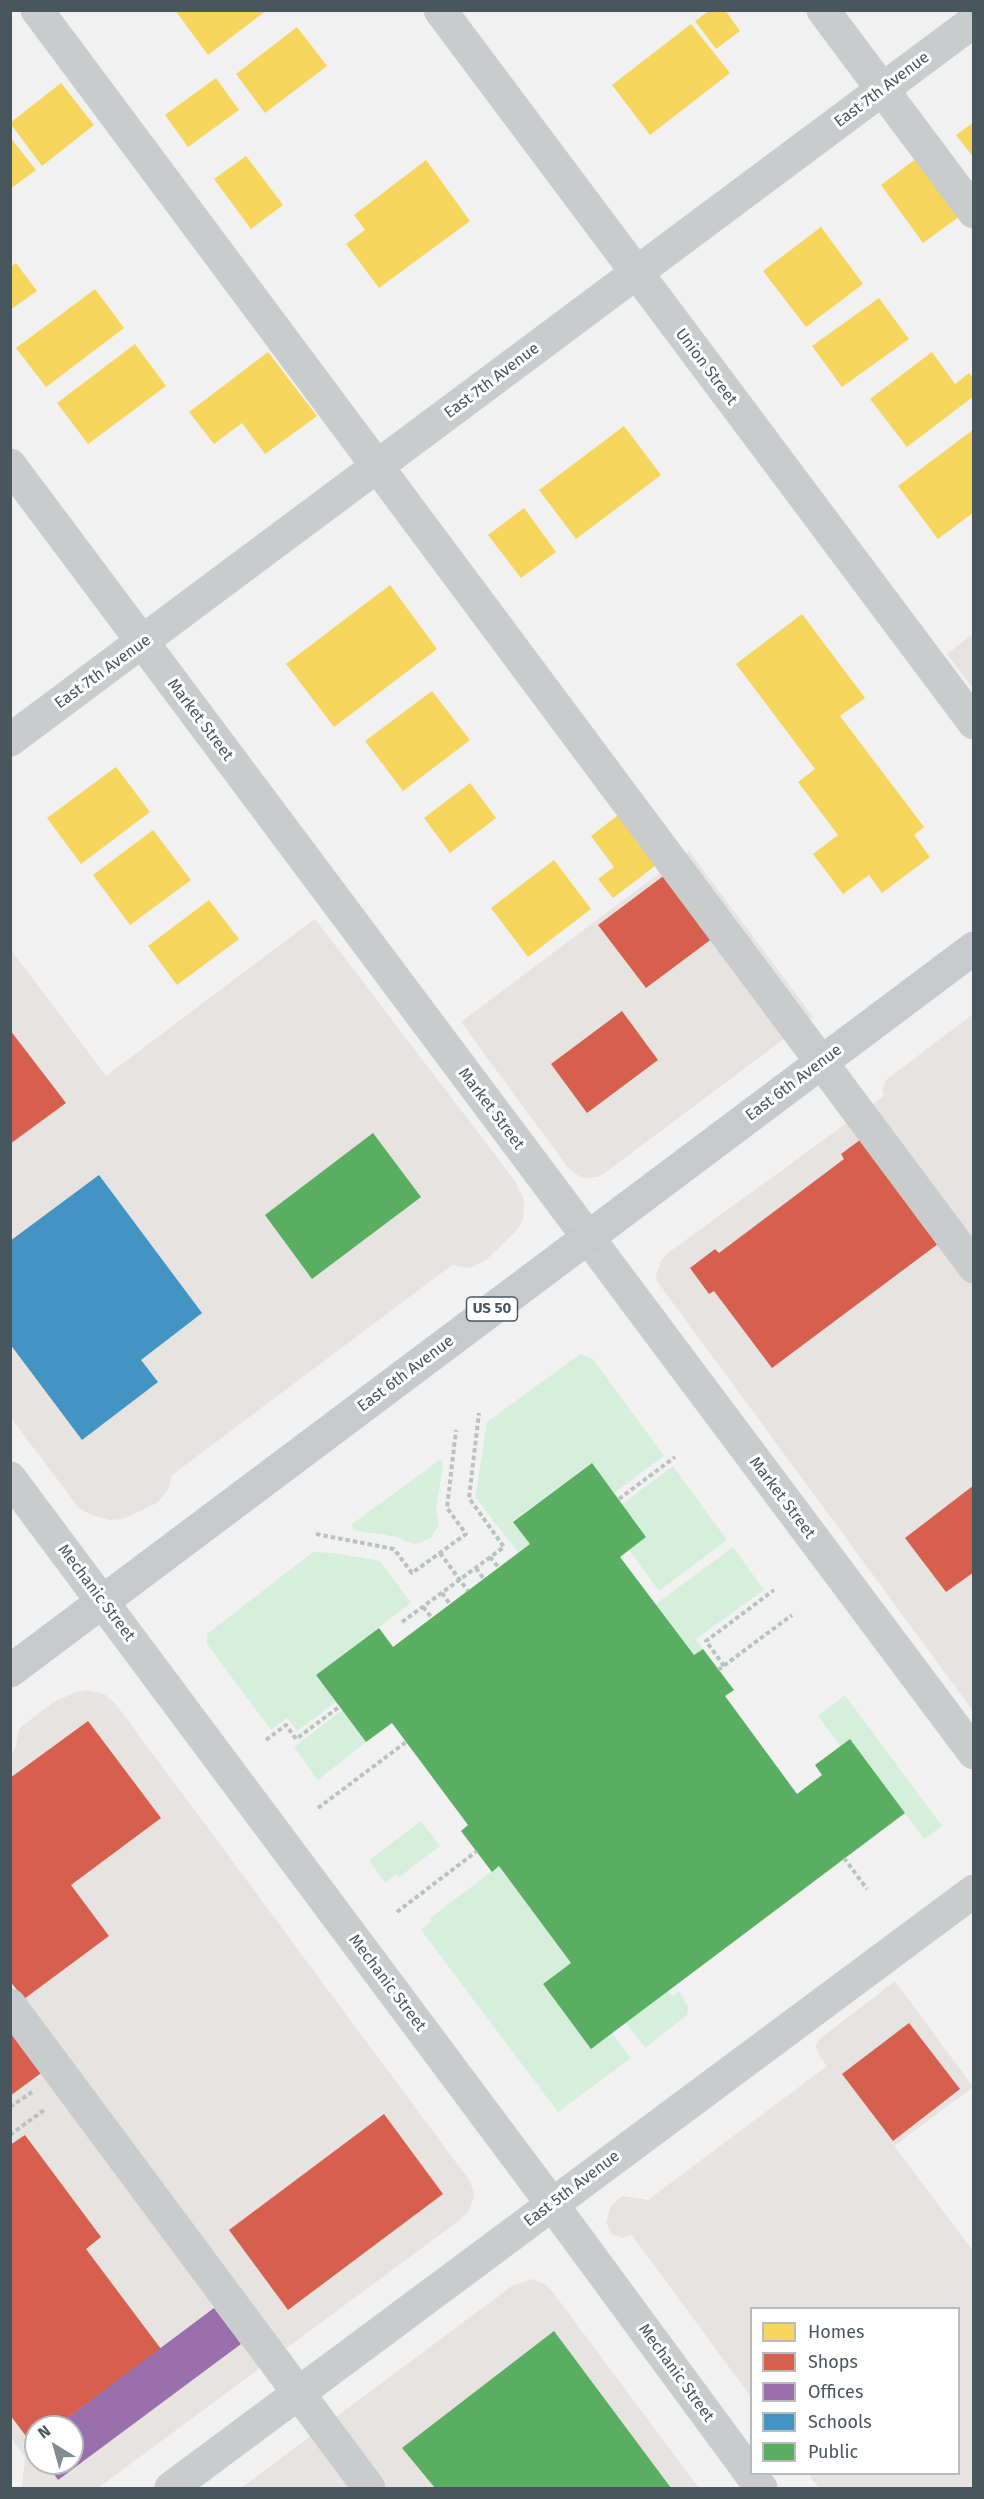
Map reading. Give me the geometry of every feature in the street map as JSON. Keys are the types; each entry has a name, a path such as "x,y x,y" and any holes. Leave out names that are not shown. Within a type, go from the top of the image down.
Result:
{"main road":[{"name":"East 6th Avenue","path":"10,1671 974,948"}],"street":[{"path":"37,10 974,1267"},
{"name":"Union Street","path":"440,10 974,723"},
{"path":"823,10 974,212"},
{"name":"East 7th Avenue","path":"10,740 974,21"},
{"name":"Market Street","path":"10,465 974,1753"},
{"name":"Mechanic Street","path":"10,1478 750,2473"},
{"name":"East 5th Avenue","path":"171,2488 974,1891"},
{"path":"10,2005 369,2488"},
{"name":"Mechanic Street","path":"751,2475 761,2488"}],"path":[{"path":"402,1622 504,1547 469,1498 479,1413"},
{"path":"316,1534 394,1550 412,1573 466,1534 447,1509 456,1430"},
{"path":"619,1499 675,1457"},
{"path":"440,1553 468,1591"},
{"path":"490,1557 499,1568"},
{"path":"476,1568 484,1579"},
{"path":"724,1666 706,1641 774,1590"},
{"path":"442,1593 450,1604"},
{"path":"423,1607 432,1618"},
{"path":"718,1670 792,1615"},
{"path":"266,1740 286,1725 296,1739 339,1707"},
{"path":"318,1808 406,1742"},
{"path":"397,1912 477,1851"},
{"path":"844,1858 867,1889"},
{"path":"10,2107 34,2090 40,2099"},
{"path":"10,2135 47,2108"}],"shaded area":[{"path":"973,634 973,689 947,654"},
{"path":"689,851 813,1017 606,1172 598,1177 582,1178 569,1169 461,1022"},
{"path":"315,919 515,1181 524,1200 523,1219 517,1230 486,1260 470,1268 452,1265 172,1475 167,1492 157,1503 123,1519 110,1520 91,1515 79,1508 11,1418 11,950 106,1076"},
{"path":"973,1014 973,1711 657,1281 656,1275 662,1259 668,1253 884,1096 882,1090 886,1080"},
{"path":"87,1690 104,1694 115,1703 469,2180 474,2192 468,2212 461,2219 98,2488 22,2488 24,2467 24,2475 84,2475 84,2415 24,2415 24,2456 11,2438 11,1754 16,1747 18,1731 22,1726 54,1702 76,1692"},
{"path":"895,1981 973,2087 894,2146 973,2251 973,2488 819,2488 809,2475 960,2475 960,2307 750,2307 750,2396 632,2235 623,2238 612,2235 606,2222 611,2206 622,2196 648,2200 827,2066 817,2052 816,2045 821,2038"},
{"path":"531,2279 545,2284 552,2291 699,2488 241,2488 512,2286"}],"green space":[{"path":"580,1354 593,1359 664,1456 614,1493 591,1463 513,1521 530,1544 519,1553 475,1497 487,1422"},
{"path":"441,1459 443,1464 436,1510 439,1524 431,1538 416,1544 398,1537 353,1530 352,1524"},
{"path":"673,1466 727,1540 659,1591 629,1550 646,1536 622,1504"},
{"path":"733,1547 764,1590 696,1639 703,1649 694,1655 656,1604"},
{"path":"313,1552 334,1553 380,1561 411,1603 316,1675 336,1702 297,1731 287,1718 271,1730 207,1644 207,1634"},
{"path":"845,1695 942,1826 924,1839 850,1739 840,1746 818,1716"},
{"path":"342,1710 366,1742 318,1780 294,1747"},
{"path":"421,1821 440,1846 399,1877 397,1874 385,1883 369,1860"},
{"path":"499,1866 571,1963 543,1984 591,2048 612,2033 631,2058 558,2112 421,1930 432,1921 430,1918"},
{"path":"668,1991 672,1996 679,1991 688,2007 687,2015 645,2048 626,2023"}],"building: Homes":[{"path":"175,10 267,10 208,55"},
{"path":"710,10 725,10 740,31 716,49 695,21"},
{"path":"691,24 730,73 650,135 612,85"},
{"path":"297,27 327,66 265,113 236,74"},
{"path":"216,78 239,110 188,147 165,115"},
{"path":"61,83 94,125 42,166 10,123"},
{"path":"974,122 974,158 956,135"},
{"path":"10,137 36,170 10,189"},
{"path":"925,152 967,211 923,243 881,185"},
{"path":"246,156 283,205 251,229 214,179"},
{"path":"426,160 470,221 379,288 346,244 365,230 354,215"},
{"path":"821,227 863,284 806,327 763,271"},
{"path":"16,263 37,291 10,310 10,267"},
{"path":"95,289 124,328 46,387 16,348"},
{"path":"879,298 909,339 842,387 812,346"},
{"path":"135,344 166,386 88,444 57,403"},
{"path":"268,352 317,416 265,454 242,423 214,444 189,412"},
{"path":"932,352 955,384 969,373 974,379 974,396 907,447 870,399"},
{"path":"624,426 661,475 576,539 539,490"},
{"path":"974,429 974,512 938,539 898,486"},
{"path":"524,508 556,552 521,578 488,535"},
{"path":"390,585 437,649 334,727 286,664"},
{"path":"802,614 865,698 840,716 924,827 914,835 930,857 882,893 869,875 843,894 813,854 838,835 798,782 815,769 736,664"},
{"path":"432,691 470,740 403,791 365,741"},
{"path":"116,767 150,812 81,864 47,818"},
{"path":"470,783 496,818 450,853 424,818"},
{"path":"626,809 664,859 613,898 598,879 614,867 591,836"},
{"path":"153,830 191,880 130,925 93,875"},
{"path":"554,860 591,909 528,957 491,908"},
{"path":"209,900 239,939 177,985 148,946"}],"building: Shops":[{"path":"670,871 717,935 646,988 598,925"},
{"path":"622,1011 658,1060 587,1113 551,1064"},
{"path":"10,1030 66,1103 10,1144"},
{"path":"868,1134 942,1241 772,1368 714,1291 709,1294 690,1268 715,1249 719,1253 844,1159 841,1154"},
{"path":"974,1485 974,1572 946,1592 905,1538"},
{"path":"88,1721 161,1818 71,1885 109,1936 24,1999 10,1981 10,1778"},
{"path":"909,2023 960,2089 893,2141 842,2074"},
{"path":"10,2026 44,2071 10,2096"},
{"path":"384,2114 443,2194 288,2310 229,2230"},
{"path":"25,2135 101,2237 86,2249 161,2349 71,2415 24,2415 24,2433 10,2415 10,2145"}],"building: Offices":[{"path":"214,2308 241,2344 84,2461 84,2415 71,2415"},
{"path":"54,2475 65,2475 58,2480"}],"building: Schools":[{"path":"99,1175 202,1313 141,1360 158,1382 82,1440 10,1344 10,1241"}],"building: Public":[{"path":"373,1133 421,1197 312,1279 265,1215"},
{"path":"592,1463 646,1537 620,1557 694,1655 703,1649 734,1690 725,1696 797,1794 822,1775 815,1765 850,1739 905,1813 591,2049 543,1984 571,1963 499,1866 492,1872 461,1831 468,1825 392,1723 366,1742 316,1675 379,1628 393,1647 530,1544 513,1522"},
{"path":"554,2331 671,2488 435,2488 402,2448"}]}
